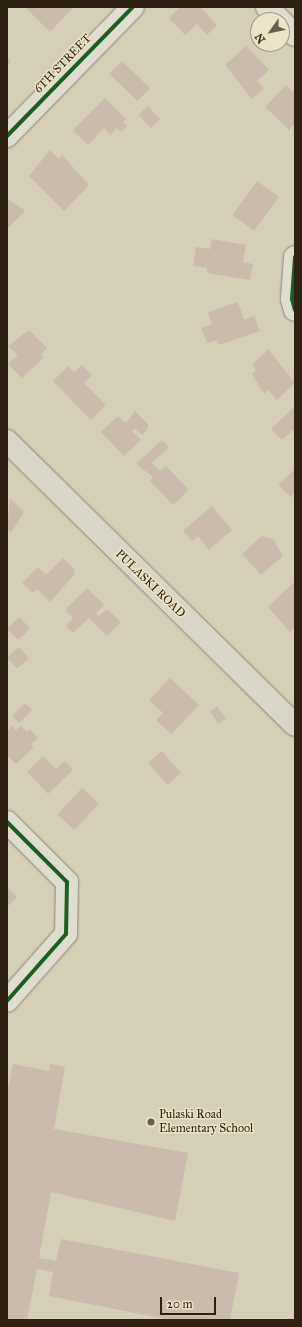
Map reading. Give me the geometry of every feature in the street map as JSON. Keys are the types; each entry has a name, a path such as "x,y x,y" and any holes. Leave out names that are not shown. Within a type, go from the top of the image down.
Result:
{"main road":[{"name":"PULASKI ROAD","path":"7,441 295,725"}],"street":[{"name":"6TH STREET","path":"7,136 133,7"},
{"path":"295,257 292,280 295,310"},
{"path":"7,822 67,882 66,934 7,1001"}],"building":[{"path":"25,7 70,7 72,9 50,32"},
{"path":"180,7 200,7 217,25 207,35 197,24 185,35 169,18"},
{"path":"246,46 250,52 252,52 269,70 257,81 264,88 252,99 225,65"},
{"path":"7,57 11,62 7,65"},
{"path":"122,61 150,88 138,101 109,74"},
{"path":"286,85 295,94 295,123 289,130 265,107"},
{"path":"105,98 126,119 123,123 127,126 121,132 117,128 110,135 104,128 88,145 73,130"},
{"path":"148,106 160,119 151,128 138,115"},
{"path":"50,150 59,159 62,155 89,185 64,211 29,176"},
{"path":"257,181 279,197 254,231 232,215"},
{"path":"7,198 25,211 7,229"},
{"path":"212,239 246,245 243,262 253,264 250,280 207,273 207,268 193,266 196,247 210,249"},
{"path":"238,302 244,320 254,316 260,331 219,345 217,340 207,343 201,328 212,324 208,312"},
{"path":"29,330 47,348 41,354 44,357 22,378 8,364 18,355 8,346"},
{"path":"268,349 295,383 277,400 268,390 264,394 252,374 256,370 252,365"},
{"path":"82,365 92,375 84,383 106,405 91,420 53,381 68,366 74,372"},
{"path":"295,406 295,432 293,430 282,440 271,429"},
{"path":"135,411 148,424 147,430 142,435 135,429 132,431 141,440 124,456 101,432 118,416 126,423"},
{"path":"162,440 169,447 152,463 160,471 166,466 189,490 173,505 150,481 153,477 136,464"},
{"path":"295,469 295,493 291,497 278,485"},
{"path":"10,498 24,512 11,533 7,529"},
{"path":"212,506 232,530 209,550 198,536 192,541 183,531"},
{"path":"262,536 273,539 283,556 261,575 242,554"},
{"path":"63,558 75,570 74,575 50,602 37,589 33,593 22,583 38,567 46,575"},
{"path":"294,582 295,627 290,632 268,607"},
{"path":"87,588 104,605 96,613 99,616 107,609 121,622 107,636 89,618 73,633 66,626 73,618 65,610"},
{"path":"19,617 30,628 18,640 7,629"},
{"path":"19,647 29,658 17,669 7,658"},
{"path":"170,678 199,705 171,734 156,720 163,713 149,700"},
{"path":"25,703 32,710 19,723 12,716"},
{"path":"217,706 226,718 219,723 210,711"},
{"path":"13,726 16,730 21,726 27,732 30,729 38,738 31,744 34,747 16,764 7,755 7,731"},
{"path":"162,751 181,773 167,785 148,763"},
{"path":"43,756 56,769 65,761 73,770 48,794 27,772"},
{"path":"82,788 99,804 74,830 57,814"},
{"path":"7,887 17,897 7,907"},
{"path":"13,1064 49,1071 50,1064 65,1067 54,1129 188,1153 175,1221 51,1192 39,1258 56,1261 61,1239 239,1273 230,1320 171,1320 49,1296 53,1272 37,1269 27,1320 7,1320 7,1093"}],"cycle path":[{"path":"7,136 133,7"},
{"path":"295,257 292,299 295,310"},
{"path":"7,822 67,882 66,934 7,1001"}],"place":[{"name":"Pulaski Road Elementary School","path":"151,1122"}]}
